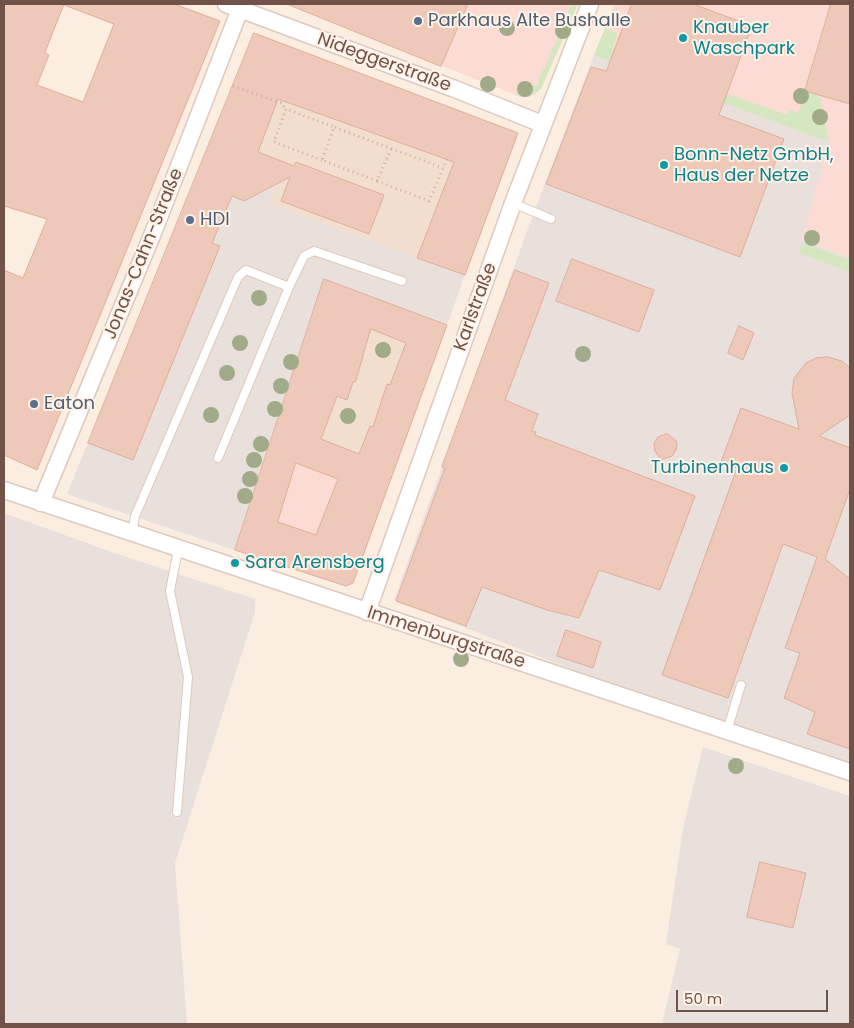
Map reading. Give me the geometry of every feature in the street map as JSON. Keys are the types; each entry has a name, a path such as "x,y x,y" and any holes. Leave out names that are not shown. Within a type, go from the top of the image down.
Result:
{"street":[{"name":"Karlstraße","path":"367,612 513,203 590,4"},
{"name":"Nideggerstraße","path":"236,6 542,124"},
{"name":"Jonas-Cahn-Straße","path":"41,503 154,233 236,6"},
{"name":"Immenburgstraße","path":"4,490 178,550 850,772"}],"lane":[{"path":"513,203 551,219"},
{"path":"218,458 304,256 314,251 402,281"},
{"path":"132,534 135,516 238,277 246,270 289,288"},
{"path":"177,812 188,677 170,591 178,550"},
{"path":"727,731 741,685"}],"path":[{"path":"233,86 281,103 286,109 443,168"},
{"path":"286,109 274,142 429,201 447,159"},
{"path":"322,160 334,127"},
{"path":"377,181 391,149"}],"shaded area":[{"path":"382,4 578,4 541,89 534,95 524,98 370,38"},
{"path":"615,4 850,4 850,258 801,240 594,55"},
{"path":"254,33 518,133 465,275 268,204 214,134"},
{"path":"594,55 829,142 801,240 850,258 850,765 736,726 656,702 394,600 530,223"},
{"name":"Eaton","path":"214,134 286,163 269,204 465,275 447,325 324,280 235,550 67,494 176,228 212,243 232,196"},
{"path":"324,279 447,325 385,496 296,463 314,406"},
{"path":"296,463 385,496 353,583 346,586 302,572 253,497 283,506"},
{"path":"4,513 117,554 255,599 255,612 175,863 187,1024 4,1024"},
{"path":"703,747 850,796 850,1024 662,1024 680,949 666,944 683,828"}],"green space":[{"path":"573,4 578,4 541,89 529,97 516,95 523,81 537,87 542,70 545,69 551,50 560,35 559,32"},
{"path":"605,28 617,33 612,53 787,115 790,109 798,113 807,91 820,95 829,142 594,55"},
{"path":"803,243 850,260 850,272 799,253"}],"building":[{"name":"Eaton","path":"4,4 174,4 220,21 37,470 4,455 4,270 23,278 47,219 4,206","holes":["64,5 114,24 83,102 37,85 49,55 45,53"]},
{"name":"Parkhaus Alte Bushalle","path":"287,4 468,4 441,66"},
{"name":"Bonn-Netz GmbH, Haus der Netze","path":"632,4 693,4 752,26 719,115 784,139 740,257 546,184 591,67 606,71"},
{"path":"831,4 850,4 850,104 805,91"},
{"path":"254,33 518,133 465,275 417,258 454,162 278,99 258,152 294,166 296,162 384,195 369,234 281,201 290,177 244,201 232,196 212,243 220,246 133,460 88,443"},
{"path":"572,259 654,290 639,332 556,301"},
{"path":"515,270 549,283 505,400 538,414 532,431 536,432 535,435 695,496 660,590 599,570 579,618 547,610 482,587 466,626 396,601 445,468 442,467"},
{"path":"324,279 447,325 353,583 346,586 235,550","holes":["371,329 406,343 390,385 387,384 373,427 370,426 359,454 321,439 337,396 347,400 353,382 355,382","296,463 338,479 316,535 278,522"]},
{"path":"739,326 754,333 743,360 728,353"},
{"path":"828,357 842,361 850,368 850,415 819,436 850,448 850,489 825,559 850,579 850,749 807,734 815,712 784,698 800,653 785,648 817,557 783,544 728,698 662,675 737,468 721,462 741,408 799,429 792,393 794,378 806,363 816,358"},
{"path":"668,434 677,442 676,450 672,456 661,460 655,451 654,444 658,437"},
{"path":"566,630 601,642 593,668 557,656"},
{"path":"760,862 806,873 793,928 747,917"}],"place":[{"name":"Parkhaus Alte Bushalle","path":"418,21"},
{"name":"Knauber Waschpark","path":"683,38"},
{"name":"Bonn-Netz GmbH, Haus der Netze","path":"664,165"},
{"name":"HDI","path":"190,220"},
{"name":"Eaton","path":"34,404"},
{"name":"Turbinenhaus","path":"784,468"},
{"name":"Sara Arensberg","path":"235,563"}]}
